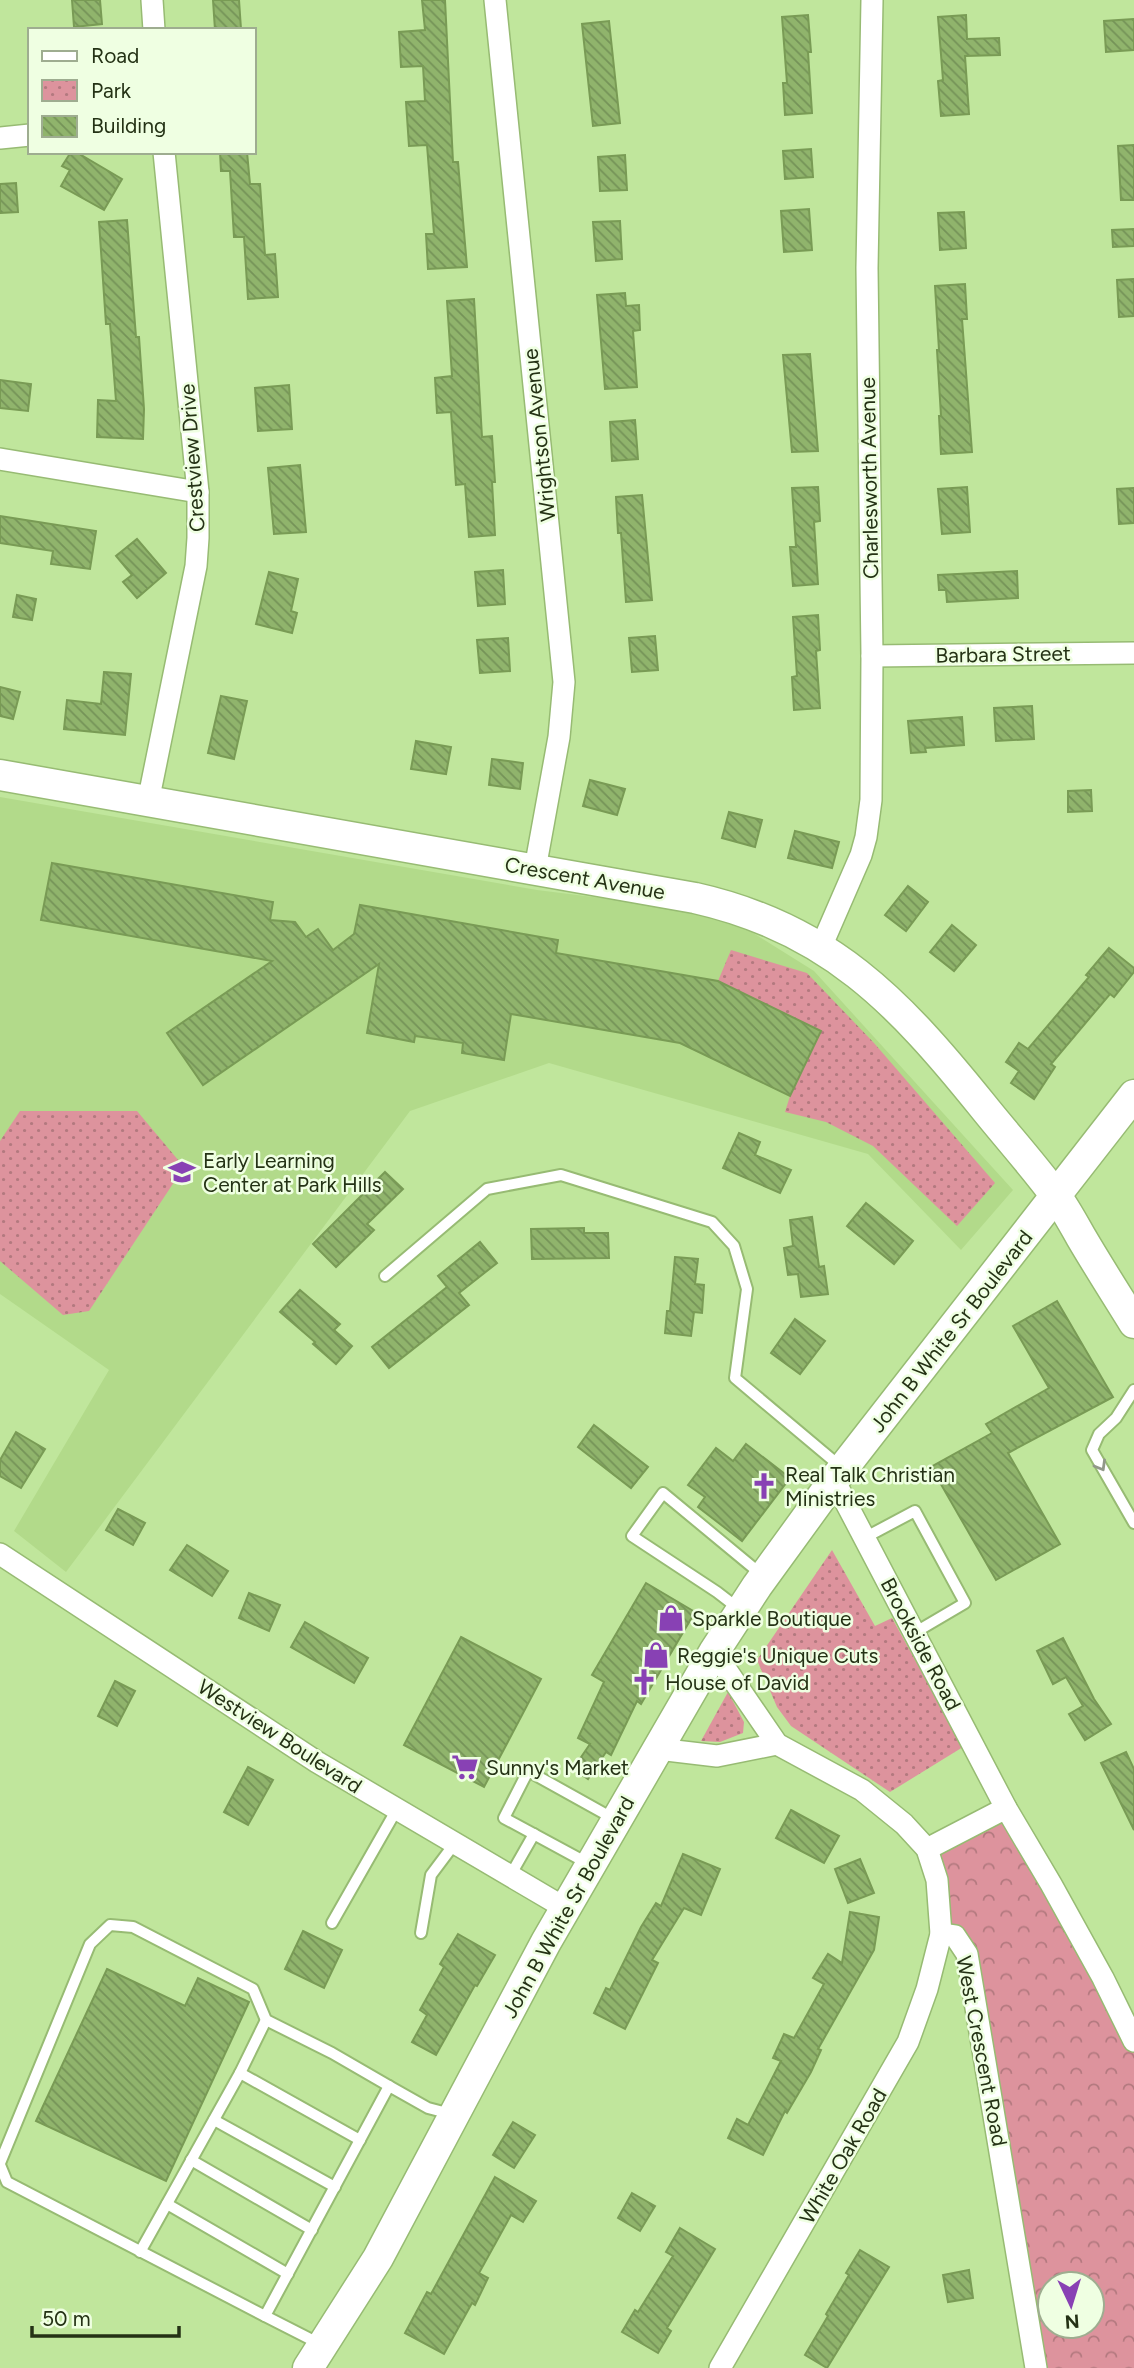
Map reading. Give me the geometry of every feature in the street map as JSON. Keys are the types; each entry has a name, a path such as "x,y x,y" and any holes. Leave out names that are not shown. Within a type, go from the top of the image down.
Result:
{"main road":[{"name":"Crescent Avenue","path":"0,775 535,869 729,905 761,916 821,947 880,993 915,1025 1057,1197 1134,1323"},
{"name":"John B White Sr Boulevard","path":"316,2357 378,2258 565,1908 740,1611 839,1474 1134,1096"}],"street":[{"path":"152,0 155,28"},
{"name":"Wrightson Avenue","path":"495,0 564,682 559,737 535,869"},
{"name":"Charlesworth Avenue","path":"821,947 861,855 869,818 872,656 867,281 872,0"},
{"path":"0,138 28,135"},
{"name":"Crestview Drive","path":"148,802 195,566 198,537 198,492 164,154"},
{"path":"0,459 198,492"},
{"name":"Barbara Street","path":"872,656 1134,653"},
{"name":"Brookside Road","path":"839,1474 866,1537 914,1633 1006,1808 1096,1966 1134,2041"},
{"name":"Westview Boulevard","path":"0,1555 317,1762 565,1908"},
{"name":"West Crescent Road","path":"714,1652 776,1744 862,1790 904,1824 927,1849 937,1880 941,1934 955,1936 967,1954 1036,2368"},
{"path":"658,1749 717,1756 776,1744"},
{"path":"927,1849 1006,1808"},
{"name":"White Oak Road","path":"720,2368 908,2042 928,1989 941,1934"}],"lane":[{"path":"385,1276 487,1189 561,1175 712,1222 734,1246 747,1289 735,1378 839,1474"},
{"path":"1134,1390 1116,1418 1099,1434 1092,1450 1134,1523"},
{"path":"740,1611 717,1592 632,1536 663,1493 764,1576"},
{"path":"866,1537 915,1511 965,1602 914,1633"},
{"path":"590,1865 504,1818 528,1771 616,1820"},
{"path":"332,1923 397,1809"},
{"path":"510,1875 534,1834"},
{"path":"421,1933 431,1875 455,1843"},
{"path":"316,2357 265,2316 7,2182 0,2164 90,1944 110,1926 133,1927 253,1989 266,2020 332,2053 428,2108 454,2115"},
{"path":"140,2252 240,2073 266,2020"},
{"path":"240,2073 360,2140"},
{"path":"265,2316 389,2086"},
{"path":"214,2120 335,2187"},
{"path":"191,2160 312,2230"},
{"path":"167,2204 288,2274"}],"shaded area":[{"name":"Early Learning Center at Park Hills","path":"0,797 537,890 721,913 814,971 1013,1190 961,1250 868,1154 549,1063 410,1111 66,1572 14,1531 109,1370 0,1294"}],"green space":[{"path":"731,950 807,973 874,1043 995,1183 957,1226 873,1146 826,1122 785,1112 821,1031 718,981"},
{"path":"20,1111 137,1111 184,1167 89,1311 63,1315 0,1261 0,1141"},
{"path":"832,1550 875,1626 892,1618 963,1747 890,1792 791,1726 777,1707 757,1660"},
{"path":"728,1692 744,1722 743,1733 720,1742 701,1741"},
{"path":"1006,1808 1134,2040 1134,2368 1030,2368 967,1955 941,1934 927,1849"}],"building":[{"path":"72,0 100,0 102,24 74,27"},
{"path":"213,0 239,0 241,28 215,28"},
{"path":"422,0 445,0 453,162 458,162 467,267 428,269 426,234 434,234 427,145 409,146 406,102 425,101 423,66 401,67 399,32 425,30"},
{"path":"808,15 812,113 785,115 783,83 787,83 782,17"},
{"path":"966,15 967,39 999,38 1000,55 965,56 969,114 941,116 938,81 943,80 938,17"},
{"path":"1134,19 1134,50 1106,52 1104,21"},
{"path":"609,21 620,123 593,126 582,24"},
{"path":"1134,145 1134,200 1121,200 1118,146"},
{"path":"811,149 813,177 785,179 783,151"},
{"path":"70,154 79,154 122,179 104,210 61,186 70,170 62,166"},
{"path":"220,154 247,154 250,184 260,184 265,255 275,254 278,297 248,299 244,237 234,237 230,171 221,171"},
{"path":"625,155 627,190 600,191 598,157"},
{"path":"16,183 18,212 0,213 0,184"},
{"path":"809,209 812,250 784,252 781,211"},
{"path":"964,212 966,248 940,250 938,213"},
{"path":"127,220 136,337 139,337 144,409 143,439 97,437 98,400 116,401 110,324 106,324 99,222"},
{"path":"620,221 622,259 596,261 593,222"},
{"path":"1134,229 1134,246 1113,247 1112,230"},
{"path":"1134,279 1134,316 1119,317 1117,280"},
{"path":"965,284 967,319 962,319 972,452 941,454 935,286"},
{"path":"625,293 626,306 639,305 640,330 633,331 637,387 605,389 597,295"},
{"path":"474,299 482,437 492,436 495,535 469,537 465,484 456,485 451,412 437,413 435,378 452,376 447,301"},
{"path":"810,354 818,451 792,452 783,355"},
{"path":"0,380 31,384 28,411 0,408"},
{"path":"289,385 292,429 258,431 255,388"},
{"path":"635,420 638,459 612,461 610,422"},
{"path":"300,465 306,532 274,534 268,468"},
{"path":"818,487 820,521 814,522 818,584 793,586 790,547 796,547 792,488"},
{"path":"967,487 970,532 942,534 938,489"},
{"path":"1134,488 1134,523 1119,524 1117,489"},
{"path":"642,495 652,600 626,602 616,497"},
{"path":"0,516 96,531 90,569 51,564 53,551 0,543"},
{"path":"137,539 166,573 137,598 123,582 132,575 116,556"},
{"path":"503,570 505,604 478,606 475,572"},
{"path":"1017,571 1018,598 947,602 946,590 939,590 938,575"},
{"path":"269,572 298,579 291,611 297,613 292,633 256,624"},
{"path":"17,595 36,599 32,620 13,617"},
{"path":"818,615 820,650 816,651 820,708 794,710 792,677 797,676 793,617"},
{"path":"655,636 658,670 632,672 629,638"},
{"path":"508,638 510,671 480,673 477,640"},
{"path":"104,672 131,674 125,735 64,729 67,700 101,704"},
{"path":"0,687 20,692 13,719 0,716"},
{"path":"221,696 247,701 234,759 208,753"},
{"path":"1032,706 1034,739 996,741 994,708"},
{"path":"962,717 964,745 925,748 926,752 911,753 908,721"},
{"path":"416,741 451,747 446,774 411,769"},
{"path":"492,759 523,763 520,789 489,785"},
{"path":"590,780 625,789 617,815 583,806"},
{"path":"1091,790 1092,811 1068,812 1068,791"},
{"path":"729,812 762,820 755,847 722,838"},
{"path":"795,831 839,842 832,868 788,858"},
{"path":"52,863 273,902 270,920 295,922 306,937 318,929 333,950 354,934 360,905 558,940 556,953 718,981 821,1031 790,1096 680,1043 511,1014 504,1060 462,1053 463,1043 415,1036 414,1042 367,1033 379,964 203,1085 167,1033 272,961 41,920"},
{"path":"908,886 928,902 906,931 885,915"},
{"path":"952,925 976,945 954,971 930,952"},
{"path":"1109,948 1134,968 1134,972 1114,997 1110,994 1051,1064 1055,1067 1034,1099 1011,1083 1019,1071 1006,1062 1019,1043 1028,1049 1089,977 1086,975"},
{"path":"739,1133 760,1142 755,1155 791,1170 780,1193 723,1168"},
{"path":"385,1172 403,1189 367,1224 374,1230 336,1267 313,1244"},
{"path":"866,1203 913,1241 894,1264 847,1226"},
{"path":"812,1217 819,1267 824,1266 828,1294 801,1297 798,1274 788,1275 784,1248 793,1246 790,1220"},
{"path":"584,1228 584,1233 608,1233 609,1258 532,1259 531,1229"},
{"path":"480,1242 497,1263 459,1293 469,1305 389,1368 372,1347 447,1287 438,1276"},
{"path":"675,1257 698,1259 695,1284 704,1285 702,1313 694,1312 691,1336 665,1333"},
{"path":"300,1290 340,1324 334,1330 352,1346 336,1364 280,1312"},
{"path":"1057,1301 1113,1397 1008,1453 1060,1544 996,1580 931,1467 992,1433 986,1424 1049,1388 1013,1326"},
{"path":"795,1319 825,1341 800,1374 771,1353"},
{"path":"594,1425 648,1467 631,1488 578,1447"},
{"path":"16,1432 45,1449 21,1488 0,1476 0,1460"},
{"path":"746,1444 790,1478 742,1541 698,1507 705,1497 688,1485 716,1448 733,1461"},
{"path":"118,1509 145,1523 133,1545 106,1530"},
{"path":"187,1545 228,1571 212,1596 170,1570"},
{"path":"646,1583 695,1612 641,1704 637,1701 611,1755 606,1752 588,1779 573,1769 590,1744 578,1738 604,1682 592,1675"},
{"path":"249,1593 280,1605 269,1631 239,1618"},
{"path":"305,1622 368,1658 354,1683 291,1647"},
{"path":"461,1637 541,1679 484,1787 404,1745"},
{"path":"1063,1638 1094,1699 1111,1724 1085,1740 1069,1714 1083,1706 1066,1677 1053,1684 1037,1651"},
{"path":"115,1681 135,1691 117,1726 98,1716"},
{"path":"1126,1752 1134,1769 1134,1830 1101,1763"},
{"path":"248,1767 273,1780 248,1825 224,1812"},
{"path":"791,1810 839,1836 824,1863 776,1838"},
{"path":"683,1854 720,1869 701,1915 684,1908 652,1960 658,1963 625,2029 594,2013 606,1988 610,1990 656,1903 661,1906"},
{"path":"860,1859 874,1893 848,1903 835,1869"},
{"path":"850,1912 879,1917 874,1950 818,2049 821,2050 811,2072 787,2113 785,2111 763,2155 728,2138 737,2119 748,2125 781,2061 773,2058 784,2034 794,2038 824,1984 813,1978 828,1954 842,1963"},
{"path":"303,1931 342,1950 324,1988 285,1969"},
{"path":"458,1934 495,1955 436,2055 412,2042 427,2015 420,2010 444,1967 440,1964"},
{"path":"107,1969 185,2006 198,1978 249,2002 166,2181 36,2121"},
{"path":"513,2122 535,2135 514,2168 493,2155"},
{"path":"495,2177 536,2201 523,2222 511,2215 479,2273 488,2278 475,2305 472,2303 444,2354 405,2333 427,2292 431,2294"},
{"path":"632,2193 655,2206 640,2231 618,2218"},
{"path":"680,2228 715,2249 667,2328 671,2331 658,2353 622,2332 635,2310 638,2312 673,2256 666,2252"},
{"path":"860,2250 889,2267 827,2368 805,2355 828,2316 826,2314"},
{"path":"969,2270 973,2298 948,2302 943,2275"}],"place":[{"name":"Early Learning Center at Park Hills","path":"182,1172"},
{"name":"Real Talk Christian Ministries","path":"764,1486"},
{"name":"Sparkle Boutique","path":"671,1618"},
{"name":"Reggie's Unique Cuts","path":"656,1655"},
{"name":"House of David","path":"644,1682"},
{"name":"Sunny's Market","path":"465,1767"}]}
